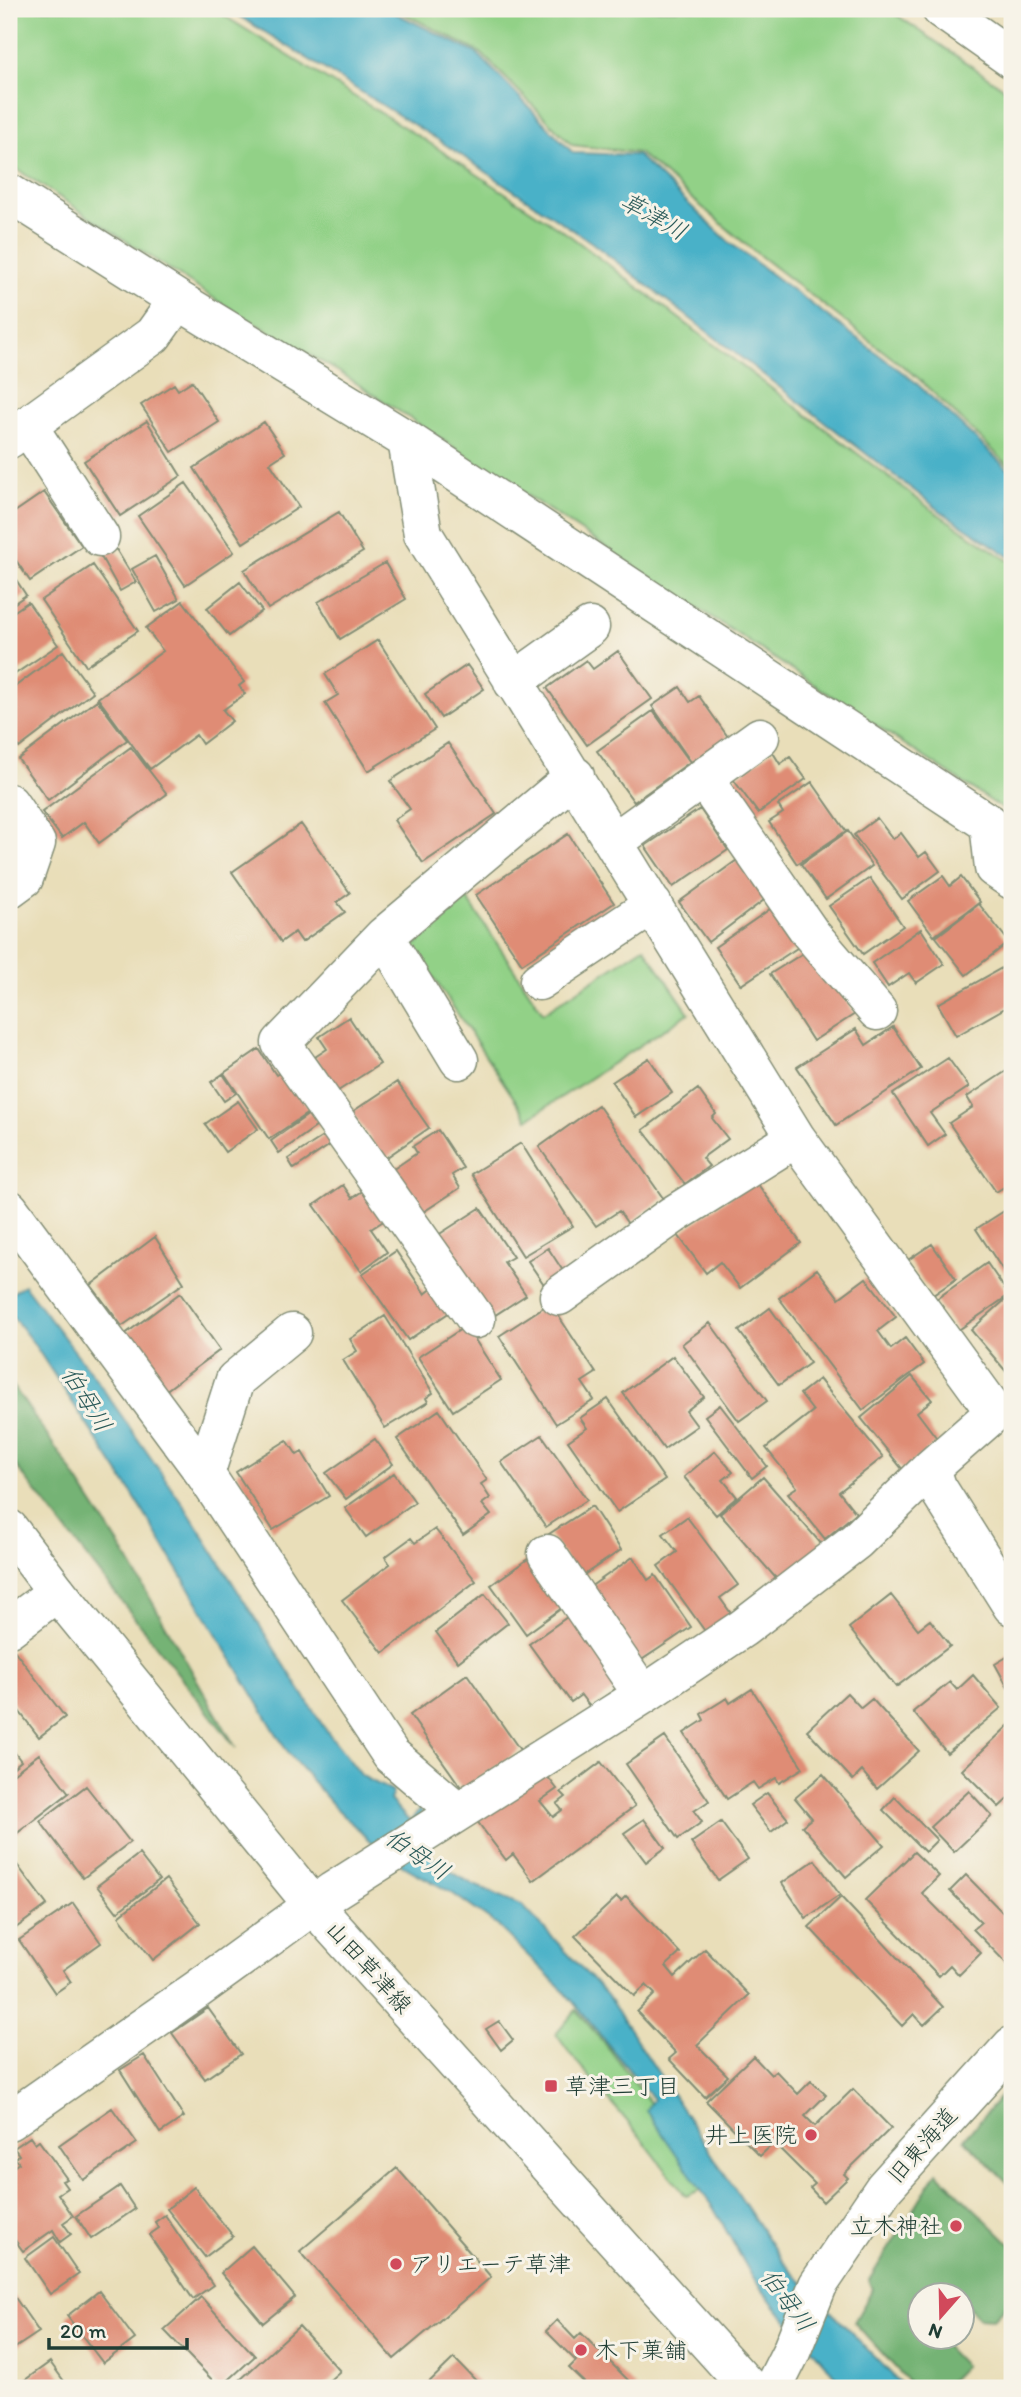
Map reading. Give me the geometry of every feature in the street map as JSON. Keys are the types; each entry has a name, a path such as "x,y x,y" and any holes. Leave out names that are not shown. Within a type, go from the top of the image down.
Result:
{"street":[{"path":"941,9 1012,59"},
{"path":"9,193 407,440 1000,831 994,868 1012,880"},
{"path":"100,537 18,433 153,335 178,300"},
{"path":"9,2121 374,1864 643,1695 743,1628 856,1541 931,1468 995,1412 1000,1391 796,1138 575,776 513,682 423,534 407,440"},
{"path":"513,682 590,627"},
{"path":"614,842 760,737"},
{"path":"476,1319 281,1043 384,936 575,776"},
{"path":"703,778 811,934 877,1011"},
{"path":"9,803 36,843 24,878 9,889"},
{"path":"539,981 653,905"},
{"path":"384,936 459,1060"},
{"path":"559,1296 673,1215 796,1138"},
{"path":"9,1209 17,1254 205,1474 391,1755 449,1816"},
{"path":"205,1474 235,1380 292,1333"},
{"path":"931,1468 937,1487 1012,1606"},
{"name":"山田草津線","path":"9,1529 57,1592 313,1905 749,2388"},
{"path":"547,1554 643,1695"},
{"path":"9,1628 57,1592"},
{"name":"旧東海道","path":"774,2388 818,2286 884,2188 1012,2046"}],"green space":[{"path":"9,9 213,9 431,144 569,235 932,510 1012,563 1012,815 341,373 224,305 9,164"},
{"path":"395,9 888,9 1012,94 1012,469 918,378 750,248 639,153 572,145 481,53"},
{"path":"467,898 543,1013 644,947 689,1013 528,1119 413,947"},
{"path":"9,1380 123,1551 236,1748 9,1457"},
{"path":"576,2010 668,2127 703,2189 686,2196 556,2034"},
{"path":"1012,2083 1012,2129 1004,2137 1012,2146 1012,2181 1009,2184 964,2139"},
{"path":"937,2172 1012,2246 1012,2299 993,2319 979,2318 976,2315 976,2282 906,2282 906,2352 950,2352 964,2366 942,2388 914,2388 854,2322 873,2289 869,2280"}],"water":[{"name":"草津川","path":"228,9 387,9 478,54 573,153 637,155 730,243 914,381 1012,473 1012,558 942,512 591,242 440,141"},
{"name":"伯母川","path":"24,1285 96,1379 185,1507 323,1726 362,1776 393,1792 390,1800 410,1822 421,1807 426,1849 440,1865 474,1885 522,1905 607,1995 783,2262 905,2388 846,2388 753,2278 714,2209 646,2110 653,2099 564,1991 497,1925 372,1843 335,1807 288,1753 132,1493 34,1344 9,1312 9,1295"}],"building":[{"path":"192,381 219,422 172,452 141,405 174,384 178,390"},
{"path":"147,421 181,476 120,516 84,461"},
{"path":"264,422 285,453 270,463 299,507 243,543 194,468"},
{"path":"186,483 234,552 185,585 138,516"},
{"path":"44,492 82,546 30,581 9,550 9,516"},
{"path":"339,512 363,552 268,609 244,570"},
{"path":"116,549 136,582 120,591 101,557"},
{"path":"155,556 179,599 156,612 132,569"},
{"path":"385,563 406,599 340,639 318,602"},
{"path":"93,565 138,631 86,666 41,600"},
{"path":"9,569 26,595 9,607"},
{"path":"240,582 262,611 229,636 207,608"},
{"path":"183,601 244,682 239,686 245,694 223,710 232,721 202,744 196,735 150,769 98,698 163,651 146,628"},
{"path":"28,602 58,645 9,678 9,615"},
{"path":"378,640 435,729 368,771 325,703 338,695 325,674"},
{"path":"63,651 93,692 19,748 9,734 9,691"},
{"path":"618,651 652,699 587,745 547,688 586,660 593,669"},
{"path":"467,665 484,689 441,718 425,694"},
{"path":"680,687 690,702 699,696 728,737 691,762 652,706"},
{"path":"97,700 127,740 48,800 18,759"},
{"path":"653,711 690,762 634,802 597,751"},
{"path":"448,743 496,814 423,863 394,820 410,809 390,781"},
{"path":"131,747 167,794 99,843 84,822 62,838 42,812"},
{"path":"772,751 780,764 790,757 806,779 758,813 733,779"},
{"path":"812,782 846,831 797,864 769,822 783,813 778,805"},
{"path":"700,809 728,850 673,887 645,846"},
{"path":"877,818 893,839 901,833 919,857 926,852 940,871 902,899 854,835"},
{"path":"301,824 350,893 337,902 345,912 302,942 295,932 281,942 232,872"},
{"path":"848,831 872,866 826,899 801,864"},
{"path":"568,834 614,903 522,964 476,895"},
{"path":"740,858 768,897 708,942 679,902"},
{"path":"943,876 950,886 961,877 980,902 934,936 908,901"},
{"path":"870,878 903,926 863,954 829,906"},
{"path":"979,904 1009,942 966,975 936,937"},
{"path":"773,907 800,946 741,985 715,947"},
{"path":"921,929 944,964 916,983 909,973 888,987 872,963"},
{"path":"813,947 855,1014 813,1041 770,974"},
{"path":"1009,964 1012,970 1012,1004 956,1036 938,1004"},
{"path":"349,1017 380,1064 338,1091 315,1057 327,1049 319,1037"},
{"path":"893,1027 921,1069 836,1125 797,1067 856,1029 866,1045"},
{"path":"259,1049 276,1075 283,1071 311,1111 269,1139 224,1073"},
{"path":"649,1058 672,1093 636,1117 612,1082"},
{"path":"948,1058 969,1087 930,1113 945,1134 928,1146 893,1094"},
{"path":"1011,1068 1012,1182 996,1192 949,1123 973,1107 967,1097"},
{"path":"223,1074 236,1093 224,1101 211,1082"},
{"path":"397,1082 429,1128 384,1159 352,1112"},
{"path":"698,1089 716,1114 712,1118 728,1139 702,1158 709,1166 685,1184 643,1130"},
{"path":"238,1101 258,1129 225,1152 205,1124"},
{"path":"598,1105 663,1198 628,1224 619,1211 596,1226 539,1147"},
{"path":"312,1112 320,1124 279,1153 271,1141"},
{"path":"438,1130 463,1168 452,1175 460,1188 420,1214 392,1170 417,1153 413,1146"},
{"path":"327,1134 333,1143 294,1169 288,1159"},
{"path":"521,1143 573,1226 523,1256 471,1174"},
{"path":"754,1179 801,1243 740,1288 720,1262 706,1273 678,1235"},
{"path":"343,1185 352,1198 364,1190 385,1220 371,1229 387,1252 361,1271 314,1205"},
{"path":"1012,1206 1012,1284 976,1229"},
{"path":"480,1208 513,1257 504,1262 526,1295 489,1319 435,1237"},
{"path":"155,1237 184,1283 122,1326 91,1285"},
{"path":"932,1244 956,1279 933,1295 908,1260"},
{"path":"548,1248 565,1274 545,1286 528,1261"},
{"path":"396,1251 425,1294 433,1288 450,1312 408,1340 362,1274"},
{"path":"987,1263 1009,1295 957,1331 935,1300"},
{"path":"817,1269 839,1298 866,1278 896,1317 878,1331 891,1349 905,1338 924,1364 863,1410 779,1298"},
{"path":"180,1293 220,1350 165,1391 124,1335"},
{"path":"1005,1300 1012,1309 1012,1372 1009,1375 971,1330"},
{"path":"550,1303 596,1373 582,1382 594,1400 556,1424 499,1336"},
{"path":"770,1308 810,1363 779,1385 739,1331"},
{"path":"385,1316 433,1393 426,1398 428,1402 385,1428 343,1360 357,1351 350,1339"},
{"path":"710,1323 767,1401 739,1421 682,1344"},
{"path":"466,1326 501,1380 453,1411 418,1357"},
{"path":"673,1356 704,1397 686,1411 697,1426 664,1449 623,1393"},
{"path":"912,1376 932,1400 917,1412 939,1441 903,1470 861,1418"},
{"path":"819,1379 883,1457 839,1492 856,1513 825,1539 788,1493 797,1487 766,1448 813,1411 800,1394"},
{"path":"608,1399 665,1480 617,1512 568,1441 587,1428 580,1418"},
{"path":"720,1405 767,1466 752,1478 705,1416"},
{"path":"439,1410 487,1480 481,1484 490,1498 482,1504 491,1515 463,1535 397,1439"},
{"path":"542,1435 587,1500 546,1527 501,1462"},
{"path":"375,1439 393,1464 346,1499 326,1473"},
{"path":"287,1440 297,1455 302,1452 329,1496 273,1530 236,1472"},
{"path":"715,1451 733,1472 723,1480 737,1497 716,1515 684,1477"},
{"path":"394,1473 415,1502 366,1537 345,1508"},
{"path":"763,1477 824,1547 781,1584 720,1514"},
{"path":"592,1506 621,1550 579,1578 549,1534"},
{"path":"687,1517 738,1585 720,1598 735,1619 710,1638 658,1566 677,1552 663,1534"},
{"path":"435,1529 476,1581 383,1653 342,1600 390,1564 385,1557 411,1538 415,1543"},
{"path":"535,1554 570,1602 526,1634 491,1585"},
{"path":"633,1557 648,1580 655,1575 691,1627 640,1661 590,1587"},
{"path":"485,1594 508,1623 458,1662 436,1632"},
{"path":"891,1595 918,1629 930,1620 950,1646 896,1687 849,1628"},
{"path":"570,1615 621,1685 590,1707 581,1695 571,1702 529,1644"},
{"path":"14,1650 65,1717 39,1737 9,1698 9,1654"},
{"path":"1012,1654 1012,1695 995,1664"},
{"path":"467,1674 520,1750 463,1790 410,1715"},
{"path":"973,1675 1001,1708 947,1753 913,1712 950,1682 957,1690"},
{"path":"752,1689 803,1768 779,1783 776,1778 758,1789 753,1782 727,1799 684,1733 704,1720 701,1714 727,1698 730,1703"},
{"path":"847,1693 861,1708 872,1699 919,1751 877,1789 862,1771 853,1780 807,1730"},
{"path":"1008,1726 1012,1730 1012,1795 999,1807 962,1770"},
{"path":"665,1737 709,1801 694,1811 702,1822 678,1839 626,1764"},
{"path":"9,1745 21,1761 9,1771"},
{"path":"39,1754 69,1793 16,1834 9,1825 9,1777"},
{"path":"601,1762 635,1806 533,1881 513,1854 506,1860 477,1821 544,1772 557,1789 540,1801 553,1817 562,1810 557,1804 566,1797 561,1792"},
{"path":"823,1774 884,1845 846,1877 802,1826 812,1818 795,1798"},
{"path":"86,1786 130,1842 83,1878 40,1821"},
{"path":"969,1791 992,1816 954,1852 930,1827"},
{"path":"767,1793 788,1819 771,1832 750,1805"},
{"path":"895,1797 937,1840 925,1852 883,1810"},
{"path":"644,1819 665,1848 646,1862 624,1833"},
{"path":"721,1822 748,1859 718,1880 691,1843"},
{"path":"914,1852 939,1876 922,1893 981,1953 959,1975 950,1965 939,1976 865,1900"},
{"path":"139,1854 159,1880 117,1912 97,1886"},
{"path":"815,1860 840,1895 806,1918 782,1883"},
{"path":"15,1862 47,1905 9,1933 9,1867"},
{"path":"966,1875 1012,1922 1012,1969 973,1929 981,1922 950,1891"},
{"path":"166,1879 200,1923 153,1960 119,1916"},
{"path":"626,1896 680,1953 666,1966 675,1977 705,1949 749,1995 697,2045 728,2076 705,2097 669,2059 676,2053 637,2012 655,1994 646,1985 634,1996 575,1936 617,1897 621,1901"},
{"path":"841,1897 943,2007 924,2025 914,2014 902,2026 809,1927"},
{"path":"73,1903 101,1943 63,1970 71,1982 55,1993 19,1940"},
{"path":"208,2008 241,2054 205,2079 172,2033"},
{"path":"499,2021 513,2040 501,2050 486,2029"},
{"path":"144,2055 184,2117 160,2133 120,2070"},
{"name":"井上医院","path":"753,2056 771,2075 776,2071 798,2094 811,2081 826,2095 805,2116 815,2126 853,2089 891,2128 844,2174 848,2178 823,2202 810,2188 815,2184 774,2143 760,2156 706,2101"},
{"path":"112,2108 137,2143 83,2180 59,2145"},
{"path":"30,2137 35,2144 39,2141 67,2179 62,2181 67,2188 58,2194 73,2216 63,2223 71,2234 60,2242 53,2230 23,2251 9,2232 9,2170 19,2163 15,2158 19,2155 14,2148"},
{"name":"アリエーテ草津","path":"397,2168 491,2277 394,2359 300,2251"},
{"path":"120,2186 135,2209 91,2239 76,2216"},
{"path":"194,2187 233,2236 205,2257 167,2209"},
{"path":"165,2215 213,2285 193,2299 149,2235 159,2228 155,2222"},
{"path":"54,2237 79,2274 50,2294 25,2258"},
{"path":"252,2246 295,2297 263,2323 221,2273"},
{"path":"9,2289 39,2332 9,2352"},
{"path":"99,2291 135,2339 103,2363 67,2316"},
{"path":"201,2297 255,2356 220,2388 164,2330"},
{"name":"木下菓舗","path":"557,2320 575,2339 581,2333 636,2388 590,2388 569,2368 576,2361 546,2331"},
{"path":"299,2326 340,2371 321,2388 248,2388 240,2380"},
{"path":"454,2358 483,2388 423,2388"},
{"path":"50,2362 69,2388 14,2388"}],"place":[{"name":"草津三丁目","path":"551,2086"},
{"name":"井上医院","path":"811,2135"},
{"name":"立木神社","path":"956,2226"},
{"name":"アリエーテ草津","path":"396,2264"},
{"name":"木下菓舗","path":"581,2350"}]}
